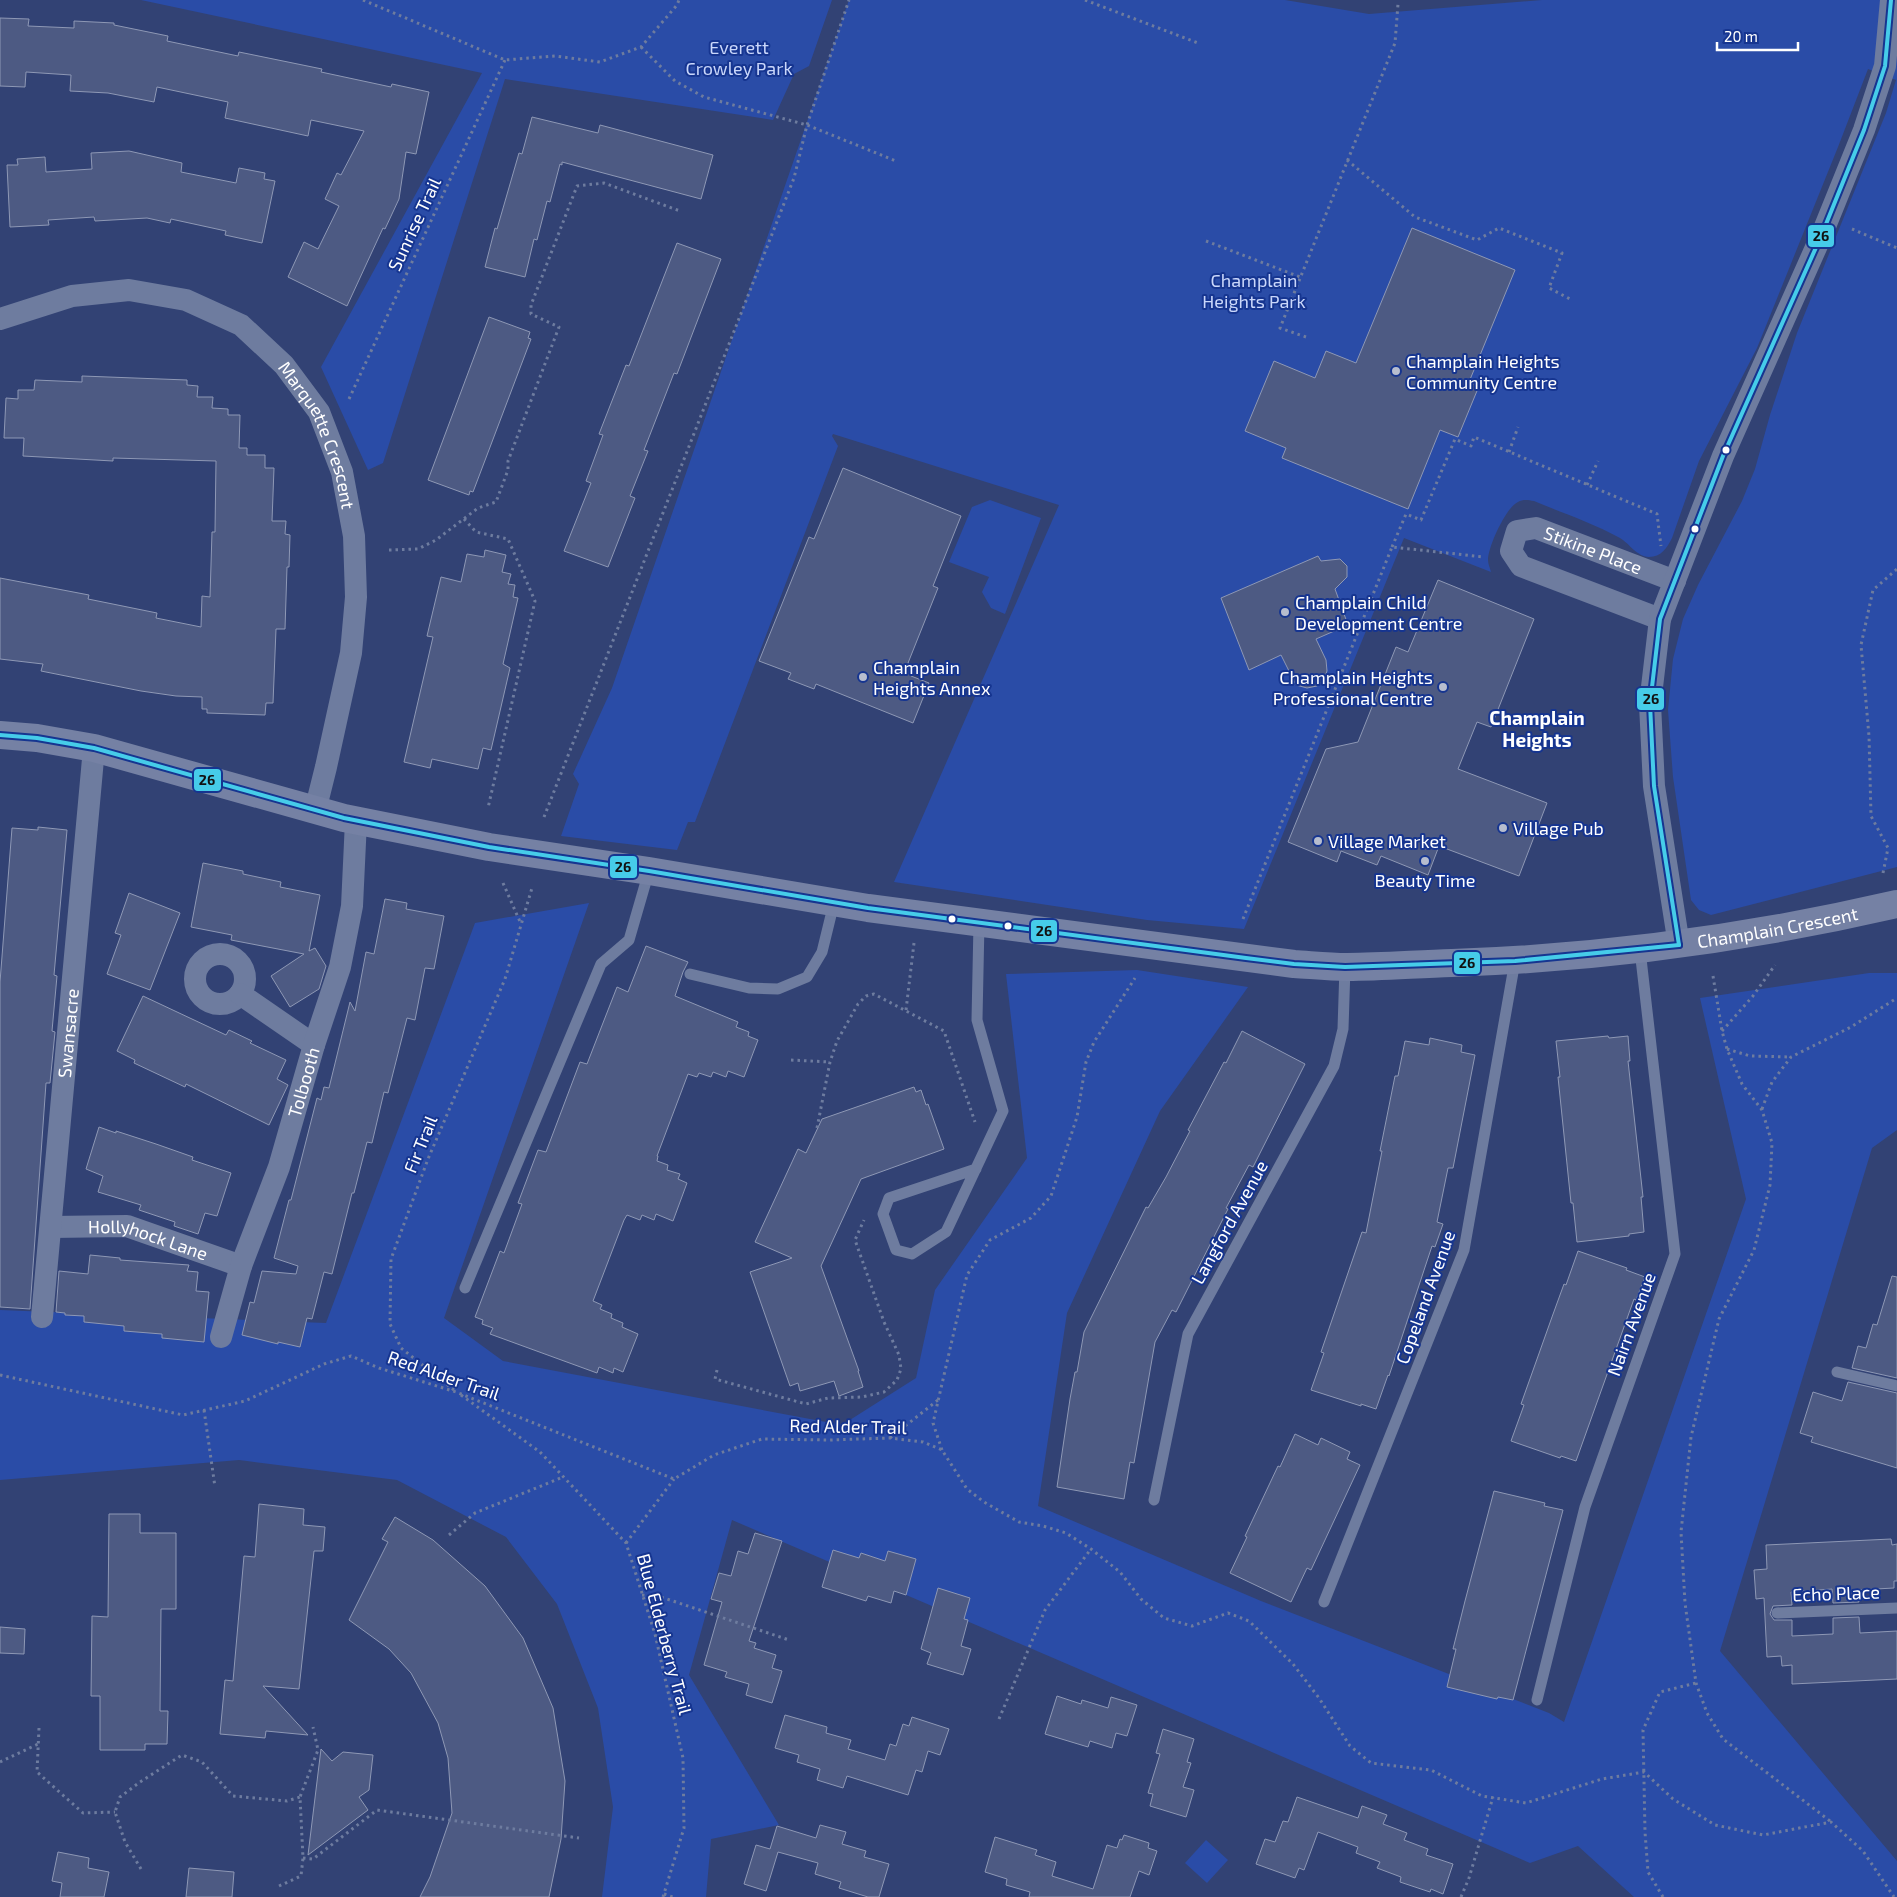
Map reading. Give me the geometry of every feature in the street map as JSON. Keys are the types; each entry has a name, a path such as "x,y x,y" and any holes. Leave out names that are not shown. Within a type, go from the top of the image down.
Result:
{"street":[{"path":"1680,945 1654,786 1650,704 1660,619 1723,456 1822,234 1864,130 1884,66 1891,0"},
{"name":"Marquette Crescent","path":"0,320 72,296 129,290 186,300 241,325 284,366 319,412 342,472 354,536 356,597 351,653 325,772 314,811"},
{"name":"Stikine Place","path":"1660,619 1521,566 1511,551 1517,531 1536,528 1675,581"},
{"name":"Champlain Crescent","path":"0,735 37,738 94,748 314,811 489,847 649,871 834,903 1284,963 1345,967 1515,961 1640,950 1833,919 1897,904"},
{"name":"Swansacre","path":"42,1317 94,748"},
{"name":"Tolbooth","path":"221,1337 241,1266 279,1167 314,1045 340,967 352,906 356,821"},
{"path":"240,994 314,1045"},
{"name":"Hollyhock Lane","path":"51,1227 128,1226 241,1266"}],"lane":[{"path":"465,1288 601,964 629,940 649,871"},
{"path":"690,974 749,988 778,989 807,977 822,952 834,903"},
{"path":"976,1169 889,1198 883,1214 896,1250 912,1254 946,1232 976,1169 1003,1110 977,1020 979,923"},
{"name":"Nairn Avenue","path":"1537,1700 1585,1507 1675,1254 1640,950"},
{"name":"Copeland Avenue","path":"1324,1602 1464,1250 1515,961"},
{"name":"Langford Avenue","path":"1154,1500 1188,1334 1334,1066 1343,1029 1345,967"},
{"path":"1838,1372 1897,1386"},
{"name":"Echo Place","path":"1777,1613 1897,1608"}],"path":[{"path":"363,0 505,60 555,56 600,62 642,47 677,5 679,0"},
{"path":"544,817 794,178 807,125 848,0"},
{"path":"1085,0 1198,43"},
{"path":"1306,337 1280,328 1395,43 1398,4"},
{"path":"642,47 676,81 704,97 807,125 896,161"},
{"name":"Sunrise Trail","path":"349,399 505,60"},
{"path":"1347,160 1414,217 1477,240 1499,228 1562,253 1549,288 1572,300"},
{"path":"389,550 418,549 436,540 478,508 496,502 508,470 508,461 559,327 531,314 531,305 577,186 604,183 680,211"},
{"path":"1852,229 1897,248"},
{"path":"1206,241 1300,277"},
{"path":"1509,452 1518,427"},
{"path":"1243,919 1406,514 1421,520 1455,439 1471,446 1474,437 1657,514 1662,553"},
{"path":"1587,485 1598,461"},
{"path":"464,519 476,532 508,539 535,600 488,808"},
{"path":"1392,547 1484,557"},
{"path":"1882,873 1888,848 1871,816 1869,736 1861,645 1872,590 1897,569"},
{"path":"503,883 521,924"},
{"name":"Fir Trail","path":"456,1392 400,1348 390,1324 392,1259 428,1159 505,979 532,888"},
{"path":"906,1010 914,943"},
{"path":"1722,1031 1753,996 1775,965"},
{"path":"1713,976 1722,1031 1727,1049 1742,1084 1762,1110 1772,1143 1770,1185 1754,1250 1719,1319 1691,1437 1681,1532 1684,1604 1696,1683 1707,1714 1724,1739 1831,1822 1863,1850 1894,1897"},
{"path":"1135,978 1094,1042 1086,1062 1078,1117 1052,1196 1031,1218 990,1240 967,1275 933,1423 942,1450 968,1489 984,1502 1019,1522 1043,1526 1066,1533 1091,1549 1120,1572 1141,1599 1164,1618 1192,1626 1228,1613 1249,1622 1293,1664 1350,1746 1371,1763 1431,1770 1482,1796 1526,1803 1602,1779 1644,1772"},
{"path":"1762,1110 1772,1082 1791,1057 1851,1027 1897,998"},
{"path":"1727,1049 1750,1056 1791,1057"},
{"path":"791,1060 830,1062"},
{"name":"Red Alder Trail","path":"1,1376 183,1415 245,1401 324,1364 351,1356 379,1368 456,1392 674,1479 714,1455 762,1439 829,1440 890,1438 922,1442 942,1450"},
{"name":"Blue Elderberry Trail","path":"456,1392 540,1452 626,1543 654,1634 683,1758 684,1828 663,1896"},
{"path":"890,1438 938,1399"},
{"path":"204,1410 215,1487"},
{"path":"449,1535 475,1513 564,1476"},
{"path":"626,1543 674,1479"},
{"path":"999,1719 1044,1610 1091,1549"},
{"path":"642,1595 658,1596 789,1640"},
{"path":"1663,1897 1648,1872 1645,1832 1643,1730 1660,1692 1696,1683"},
{"path":"279,1886 301,1876 304,1858 300,1797 318,1750 313,1727"},
{"path":"39,1728 37,1772 83,1813 115,1812"},
{"path":"0,1762 38,1744"},
{"path":"141,1869 125,1842 115,1812 120,1797 182,1755 202,1762 234,1796 287,1801 300,1797"},
{"path":"1644,1772 1673,1799 1715,1825 1763,1835 1831,1822"},
{"path":"1461,1897 1470,1878 1493,1797"},
{"path":"304,1858 314,1859 377,1810 579,1838"},
{"path":"663,1896 673,1897"}],"green space":[{"name":"Everett Crowley Park","path":"141,0 832,0 809,66 794,74 773,120 505,79 383,463 368,470 321,367 482,73"},
{"name":"Champlain Heights Park","path":"849,0 1285,0 1369,14 1542,0 1897,0 1897,867 1711,915 1699,910 1691,900 1673,777 1668,710 1673,659 1683,619 1698,585 1742,501 1755,469 1770,415 1797,333 1886,113 1896,80 1868,69 1757,348 1699,461 1672,538 1666,548 1660,554 1653,557 1644,556 1624,540 1599,528 1534,501 1526,500 1513,505 1498,528 1489,554 1488,562 1491,572 1404,538 1244,929 1147,920 894,882 1059,505 833,434 832,436 838,446 695,822 688,822 677,850 561,836 579,784 573,774 612,688"},
{"path":"990,500 1041,518 1005,614 991,608 982,592 989,577 949,562 972,507"},
{"path":"589,903 444,1318 503,1361 842,1425 916,1378 935,1290 1027,1158 1006,974 1137,970 1248,987 1160,1111 1067,1313 1038,1506 1261,1601 1549,1713 1564,1722 1746,1199 1700,998 1869,973 1897,973 1897,1130 1872,1148 1720,1651 1897,1861 1897,1897 1634,1897 1578,1846 1530,1863 732,1520 689,1675 779,1825 711,1839 706,1897 602,1897 613,1807 598,1708 557,1604 506,1537 397,1480 239,1460 0,1480 0,1310 326,1323 475,923"},
{"path":"1206,1840 1228,1860 1207,1883 1185,1863"}],"building":[{"path":"0,18 29,19 28,26 74,28 74,21 114,23 114,25 168,36 167,41 238,56 239,52 322,69 321,72 391,87 392,84 429,92 416,154 406,152 399,199 385,229 383,228 347,306 288,277 304,242 318,249 339,206 325,199 337,173 341,175 364,131 311,120 308,136 225,118 228,102 157,87 154,102 108,93 70,91 71,75 26,72 25,87 0,86"},
{"path":"532,117 598,133 600,125 713,155 701,199 562,162 550,202 547,201 537,240 534,239 525,277 485,267 495,228 497,229 519,153 522,154"},
{"path":"129,151 182,163 181,172 236,183 239,168 265,173 264,179 275,181 262,243 225,235 226,231 171,219 170,223 147,218 95,221 94,217 48,220 49,225 10,227 7,165 18,165 17,159 45,157 46,172 92,169 91,153"},
{"name":"Champlain Heights Community Centre","path":"1412,228 1515,270 1469,382 1479,386 1458,437 1440,430 1408,509 1282,458 1286,448 1245,431 1274,361 1315,378 1326,351 1356,363"},
{"path":"677,243 721,259 677,374 674,373 644,450 648,451 630,496 635,498 608,567 564,551 591,483 586,481 603,435 599,434 626,365 629,366"},
{"path":"489,317 530,332 528,338 531,339 473,492 470,491 469,495 428,480"},
{"path":"82,376 187,380 187,385 198,386 197,397 213,397 212,408 228,409 228,415 240,415 239,448 247,448 247,455 265,455 265,468 274,468 272,521 286,521 285,534 290,535 289,567 287,567 285,629 276,629 273,703 266,703 265,715 207,713 207,709 202,709 202,697 176,696 141,691 41,671 43,664 0,659 0,578 89,595 88,599 157,613 156,618 201,627 202,596 210,597 212,532 215,532 216,461 113,458 113,461 23,456 24,438 4,438 6,398 18,399 18,390 34,390 35,380 82,382"},
{"path":"843,468 961,516 933,586 938,588 908,663 915,666 911,676 929,683 913,723 816,684 814,689 788,679 791,673 759,661 809,537 814,539"},
{"path":"485,550 506,555 502,572 511,574 508,584 515,585 513,597 518,598 503,664 510,668 491,750 483,748 478,769 432,759 430,768 404,762 433,637 427,636 441,577 461,582 467,554 484,557"},
{"name":"Champlain Child Development Centre","path":"1318,556 1321,561 1340,559 1347,566 1347,577 1335,589 1348,625 1316,639 1326,660 1327,671 1323,681 1317,686 1307,688 1296,685 1281,655 1249,670 1221,598"},
{"path":"1438,580 1534,619 1491,727 1477,722 1458,769 1547,803 1519,876 1439,846 1428,875 1381,856 1377,865 1341,851 1337,862 1288,842 1326,749 1358,742 1396,647 1408,652"},
{"path":"38,827 67,830 54,975 57,976 52,1031 55,1032 50,1083 46,1083 30,1309 0,1307 0,982 12,828 38,830"},
{"path":"203,863 243,871 243,874 281,882 280,887 320,895 309,951 315,948 326,966 319,989 290,1007 271,976 304,954 231,940 232,935 191,927"},
{"path":"129,893 180,913 150,990 107,974 121,935 115,933"},
{"path":"385,899 407,903 406,909 444,916 434,969 425,968 415,1020 407,1018 388,1093 384,1092 372,1143 367,1142 354,1193 352,1193 332,1274 324,1272 312,1319 307,1318 300,1347 278,1342 278,1344 242,1335 250,1302 254,1303 262,1271 296,1274 298,1266 274,1258 317,1098 321,1100 324,1087 329,1088 350,1002 355,1011 366,952 374,954"},
{"path":"646,946 688,962 675,996 738,1022 736,1027 749,1032 748,1036 758,1040 744,1077 728,1071 726,1077 713,1072 711,1077 699,1073 697,1077 688,1074 657,1156 657,1161 668,1165 667,1170 680,1174 678,1179 687,1183 673,1221 656,1214 654,1220 642,1215 640,1220 627,1215 624,1220 593,1301 602,1305 600,1309 612,1314 611,1318 623,1323 622,1327 638,1334 623,1372 614,1368 613,1373 599,1367 597,1373 490,1334 493,1328 482,1324 483,1320 475,1317 500,1251 504,1253 522,1204 518,1203 538,1150 546,1152 580,1062 587,1064 617,987 628,992"},
{"path":"143,996 226,1035 229,1030 252,1041 250,1043 286,1060 277,1079 288,1085 269,1125 186,1084 185,1087 134,1063 135,1060 117,1051"},
{"path":"1242,1031 1305,1064 1253,1167 1249,1165 1226,1208 1228,1209 1176,1312 1172,1310 1155,1342 1134,1463 1130,1462 1124,1499 1057,1487 1070,1399 1084,1332 1146,1207 1148,1208 1166,1177 1190,1131 1188,1130"},
{"path":"1608,1036 1609,1038 1628,1036 1630,1061 1628,1061 1643,1197 1641,1197 1644,1232 1629,1234 1629,1236 1577,1242 1573,1203 1571,1203 1556,1041"},
{"path":"1430,1038 1462,1045 1461,1052 1475,1055 1453,1168 1448,1168 1437,1222 1443,1224 1435,1247 1432,1246 1389,1376 1376,1409 1311,1390 1324,1353 1321,1352 1362,1232 1366,1233 1395,1076 1398,1076 1405,1041 1429,1045"},
{"path":"914,1087 916,1092 921,1090 926,1105 928,1104 944,1149 861,1179 821,1266 863,1387 839,1396 834,1381 800,1391 798,1383 790,1386 750,1272 792,1258 755,1242 798,1149 806,1153 822,1119"},
{"path":"99,1127 156,1144 193,1157 192,1160 231,1173 217,1216 205,1213 198,1234 174,1226 175,1222 139,1210 141,1205 98,1192 103,1176 86,1169"},
{"path":"1578,1251 1627,1268 1626,1270 1645,1277 1636,1300 1634,1299 1576,1461 1561,1456 1560,1458 1511,1441 1524,1405 1521,1404 1564,1284 1566,1285"},
{"path":"90,1255 120,1258 120,1260 189,1265 187,1271 198,1272 196,1291 209,1292 204,1342 162,1338 162,1334 124,1331 124,1326 84,1322 84,1316 65,1315 65,1313 56,1312 59,1271 88,1274"},
{"path":"1892,1276 1897,1277 1897,1378 1852,1368 1858,1346 1866,1348 1873,1324 1877,1325"},
{"path":"1848,1382 1897,1393 1897,1468 1811,1442 1813,1437 1800,1433 1813,1392 1842,1401"},
{"path":"1295,1434 1318,1445 1321,1438 1350,1452 1347,1459 1360,1465 1311,1570 1307,1568 1291,1602 1230,1573 1247,1537 1245,1536"},
{"path":"1494,1491 1545,1503 1544,1506 1563,1510 1513,1700 1498,1697 1497,1699 1447,1687 1456,1649 1453,1649"},
{"path":"259,1504 304,1509 303,1525 325,1527 323,1551 314,1551 299,1689 263,1686 308,1735 266,1731 265,1738 220,1734 225,1680 233,1681 244,1556 255,1557"},
{"path":"109,1514 140,1514 140,1533 176,1533 176,1609 161,1609 160,1711 168,1711 167,1744 145,1744 145,1750 100,1750 100,1696 91,1696 92,1616 108,1617"},
{"path":"395,1517 433,1540 485,1586 523,1638 553,1708 565,1781 561,1839 549,1897 420,1897 430,1877 452,1813 448,1758 438,1723 411,1673 389,1649 349,1620 388,1542 382,1539"},
{"path":"755,1533 782,1541 749,1641 756,1643 754,1648 776,1655 772,1668 782,1671 772,1703 746,1695 749,1684 725,1677 727,1672 704,1665 722,1602 711,1599 719,1573 731,1576 738,1551 748,1554"},
{"path":"1891,1539 1892,1545 1897,1544 1897,1581 1894,1581 1894,1588 1858,1590 1859,1602 1833,1603 1832,1589 1791,1592 1792,1605 1773,1606 1770,1614 1774,1620 1792,1620 1792,1636 1833,1634 1833,1618 1859,1617 1860,1633 1897,1631 1897,1679 1792,1684 1792,1665 1782,1666 1781,1656 1767,1657 1764,1598 1756,1599 1754,1570 1767,1569 1766,1545"},
{"path":"833,1550 859,1558 861,1553 885,1561 888,1551 916,1559 906,1595 894,1591 891,1603 868,1596 866,1601 822,1587"},
{"path":"938,1588 970,1598 964,1619 968,1620 961,1646 971,1649 963,1675 927,1664 931,1653 921,1649"},
{"path":"0,1627 25,1629 24,1654 0,1653"},
{"path":"1057,1696 1081,1704 1082,1700 1108,1708 1111,1697 1137,1705 1127,1736 1116,1733 1112,1748 1090,1741 1088,1747 1045,1734"},
{"path":"785,1715 827,1727 826,1733 851,1740 848,1749 885,1760 890,1744 896,1746 903,1724 909,1726 912,1717 949,1729 940,1755 928,1751 922,1772 916,1770 908,1795 847,1776 843,1788 817,1780 820,1769 797,1762 799,1755 775,1748"},
{"path":"1163,1729 1194,1739 1187,1762 1191,1763 1183,1787 1194,1790 1186,1817 1150,1806 1153,1794 1148,1793 1160,1754 1156,1753"},
{"path":"321,1749 332,1761 343,1752 373,1755 369,1790 359,1797 368,1810 308,1855"},
{"path":"1297,1797 1358,1818 1362,1806 1387,1815 1383,1824 1407,1833 1404,1840 1428,1849 1426,1855 1453,1864 1443,1894 1431,1889 1430,1892 1400,1882 1401,1877 1377,1868 1380,1862 1356,1853 1358,1847 1318,1832 1304,1870 1299,1868 1295,1878 1256,1864 1265,1839 1275,1842 1283,1821 1288,1822"},
{"path":"820,1825 846,1832 842,1844 866,1851 864,1857 889,1864 879,1897 868,1897 839,1888 841,1882 815,1874 818,1863 778,1852 766,1891 744,1884 756,1845 770,1849 777,1826 816,1838"},
{"path":"1124,1835 1149,1843 1148,1848 1157,1851 1149,1875 1139,1871 1130,1897 1029,1897 1030,1892 1006,1885 1007,1879 985,1872 995,1837 1037,1850 1035,1855 1056,1862 1052,1876 1093,1889 1107,1845 1117,1848 1120,1839 1122,1840"},
{"path":"58,1852 89,1858 88,1868 109,1872 104,1897 60,1897 62,1883 52,1881"},
{"path":"189,1868 234,1872 232,1897 186,1897"}],"transit line":[{"name":"26","path":"1679,945 1654,786 1650,704 1660,619 1723,456 1822,234 1864,130 1885,66 1891,0"},
{"name":"26","path":"0,735 37,738 94,748 344,818 489,847 649,871 868,908 1246,958 1294,964 1345,967 1515,961 1679,945"}],"place":[{"name":"Champlain Heights Community Centre","path":"1396,371"},
{"name":"Champlain Child Development Centre","path":"1285,612"},
{"name":"Champlain Heights Annex","path":"863,677"},
{"name":"Champlain Heights Professional Centre","path":"1443,687"},
{"name":"Village Pub","path":"1503,828"},
{"name":"Village Market","path":"1318,841"},
{"name":"Beauty Time","path":"1425,861"}],"district":[{"name":"Champlain Heights","path":"1537,728"}]}
